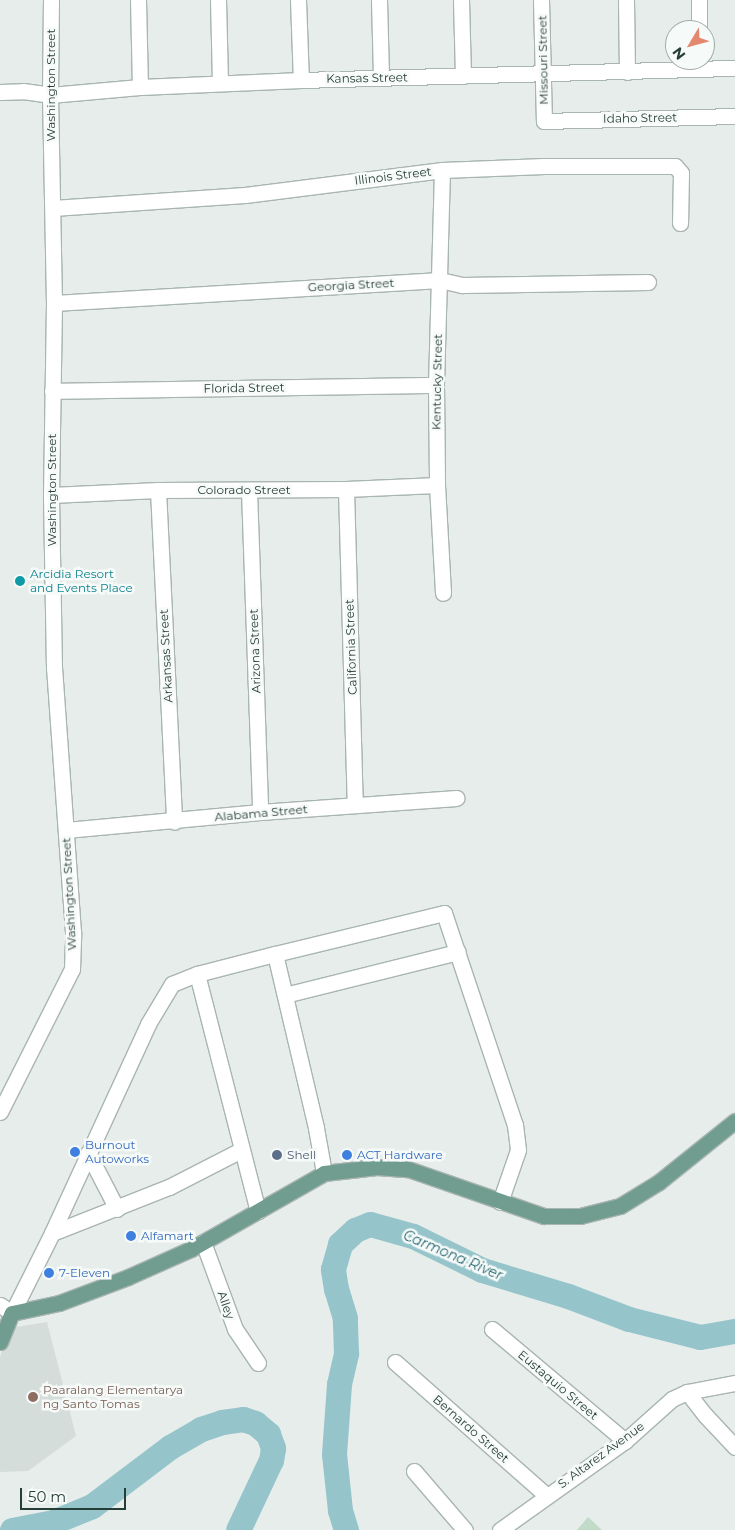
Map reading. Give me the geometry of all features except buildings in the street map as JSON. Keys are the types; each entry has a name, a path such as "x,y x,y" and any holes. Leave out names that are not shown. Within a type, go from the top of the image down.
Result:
{"main road":[{"path":"0,1342 6,1309 59,1303 128,1277 203,1242 324,1173 377,1167 408,1169 544,1216 580,1216 620,1206 659,1182 735,1121"}],"street":[{"name":"Washington Street","path":"0,1112 72,969 73,932 54,668 51,495 54,303 50,95 51,0"},
{"path":"138,0 140,87"},
{"path":"218,0 220,83"},
{"path":"298,0 301,80"},
{"path":"379,0 381,78"},
{"path":"461,0 463,76"},
{"name":"Missouri Street","path":"541,0 544,121"},
{"path":"626,0 627,72"},
{"path":"699,0 699,20"},
{"name":"Kansas Street","path":"715,66 735,68"},
{"name":"Kansas Street","path":"0,92 23,91 50,95 140,87 220,83 627,72 665,68"},
{"name":"Idaho Street","path":"544,121 735,116"},
{"name":"Illinois Street","path":"53,208 245,195 442,170 544,166 675,166 681,173 680,223"},
{"name":"Kentucky Street","path":"442,170 436,385 437,485 443,593"},
{"name":"Georgia Street","path":"54,303 440,280 469,285 648,282"},
{"name":"Florida Street","path":"52,392 436,385"},
{"name":"Colorado Street","path":"51,495 158,490 346,490 437,485"},
{"name":"Arkansas Street","path":"158,490 174,822"},
{"name":"Arizona Street","path":"249,490 260,812"},
{"name":"California Street","path":"346,490 355,804"},
{"name":"Alabama Street","path":"66,830 174,822 355,804 456,798"},
{"path":"6,1309 52,1234 148,1024 172,984 197,974 444,913 516,1125 518,1150 500,1202"},
{"path":"285,995 458,952"},
{"path":"275,954 324,1173"},
{"path":"197,974 258,1211"},
{"path":"52,1234 169,1187 242,1150"},
{"path":"88,1153 117,1209"},
{"name":"Alley","path":"203,1242 235,1329 258,1363"},
{"name":"Eustaquio Street","path":"492,1329 624,1441"},
{"name":"Bernardo Street","path":"396,1362 546,1495"},
{"name":"S. Altarez Avenue","path":"500,1530 546,1495 624,1441 672,1399 687,1392 735,1383"},
{"path":"687,1392 704,1416 735,1447"},
{"path":"414,1471 465,1530"}],"shaded area":[{"name":"Paaralang Elementarya ng Santo Tomas","path":"47,1322 76,1436 28,1471 0,1472 0,1357 10,1328"}],"green space":[{"path":"588,1517 602,1530 577,1530"}],"waterway":[{"name":"Carmona River","path":"346,1530 340,1510 334,1454 339,1384 346,1353 345,1318 336,1289 333,1269 340,1244 355,1230 370,1224 413,1236 482,1270 568,1296 629,1319 700,1337 735,1331"},
{"name":"Carmona River","path":"12,1530 53,1522 92,1506 170,1447 201,1429 222,1422 243,1419 255,1423 268,1434 273,1448 271,1460 238,1530"}],"place":[{"name":"Arcidia Resort and Events Place","path":"20,581"},
{"name":"Burnout Autoworks","path":"75,1152"},
{"name":"Shell","path":"277,1155"},
{"name":"ACT Hardware","path":"347,1155"},
{"name":"Alfamart","path":"131,1236"},
{"name":"7-Eleven","path":"49,1273"},
{"name":"Paaralang Elementarya ng Santo Tomas","path":"33,1397"}]}
